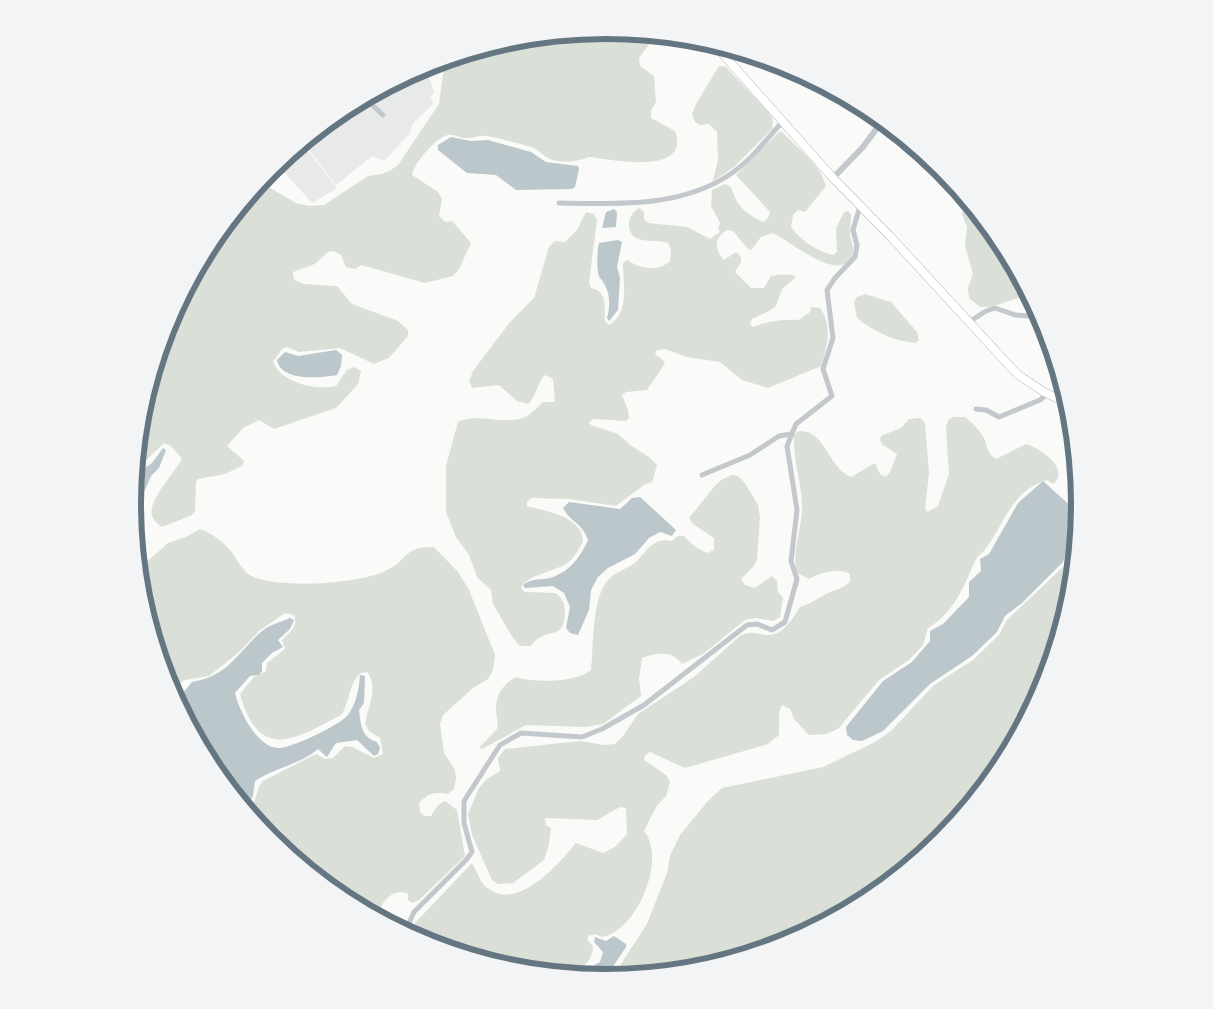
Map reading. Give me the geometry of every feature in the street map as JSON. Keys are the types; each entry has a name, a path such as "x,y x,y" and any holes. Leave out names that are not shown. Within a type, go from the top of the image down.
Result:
{"main road":[{"path":"723,54 833,178 890,234 1017,374 1047,394 1060,399"}],"street":[{"path":"371,103 383,114"},
{"path":"559,203 639,204 702,189 734,172 783,121"},
{"path":"833,178 863,147 878,126"},
{"path":"408,925 414,912 472,852 464,824 464,801 500,746 521,733 582,737 602,729 644,705 747,625 757,624 772,630 784,622 797,579 791,561 797,510 787,446 796,424 832,396 823,369 833,338 827,290 855,257 858,245 853,230 860,206"},
{"path":"969,322 986,311 995,308 1015,315 1032,316"},
{"path":"976,409 986,410 999,417 1040,400 1047,394"},
{"path":"702,475 750,454 779,436 791,434"}],"shaded area":[{"path":"606,39 651,41 639,58 640,66 654,76 656,102 651,110 651,118 675,131 677,145 672,154 661,160 647,162 615,161 590,157 576,161 556,161 534,148 510,141 483,136 462,138 451,135 444,136 421,158 412,175 438,192 442,199 439,216 445,222 452,221 471,243 459,269 453,276 425,283 361,265 355,269 346,267 341,255 334,251 328,252 315,264 293,272 294,280 304,284 337,286 352,304 398,321 408,330 408,336 389,358 374,364 340,348 299,352 287,347 282,349 273,362 284,375 300,384 319,387 336,386 347,370 354,367 361,371 358,384 336,408 274,429 259,420 243,428 227,446 244,461 242,466 225,474 198,479 196,482 195,511 192,515 162,527 153,518 153,505 182,459 171,446 164,443 143,463 150,414 165,355 176,326 203,272 219,246 265,187 270,188 296,203 309,206 324,205 368,176 382,174 391,170 398,165 439,104 444,68 457,63 516,48 546,43"},
{"path":"719,66 726,67 770,114 773,121 772,129 734,167 713,181 718,160 717,132 709,124 700,125 695,122 692,114"},
{"path":"430,73 434,92 430,98 434,103 413,123 410,133 384,161 372,156 336,185 307,147 348,117 374,101"},
{"path":"779,132 782,132 814,164 826,186 805,212 798,210 793,215 791,227 809,244 833,255 837,252 836,228 844,212 848,211 851,214 850,234 853,253 847,262 838,265 827,264 773,233 761,237 751,250 747,248 733,231 727,230 718,240 717,248 724,260 736,252 741,257 741,262 735,272 751,288 764,288 771,276 787,275 796,277 782,289 776,306 752,319 750,324 753,327 776,321 799,320 810,312 811,307 820,308 828,329 827,344 821,366 768,388 742,380 720,362 687,357 665,349 657,350 655,354 665,362 647,390 626,392 622,395 629,418 626,421 594,419 589,422 591,425 618,434 630,445 649,457 657,465 652,482 644,485 616,506 569,499 531,498 527,502 527,506 554,513 571,521 581,533 583,542 569,562 528,580 521,588 525,592 556,593 563,602 565,614 560,630 545,635 531,646 520,646 513,638 493,604 491,590 477,577 469,555 456,537 446,512 446,466 458,422 474,418 508,420 527,416 543,402 555,402 553,379 545,375 528,404 517,401 499,385 472,388 469,381 473,371 510,322 534,298 549,247 555,241 565,242 577,230 586,212 594,214 597,220 589,283 591,288 603,296 605,321 609,325 616,320 623,305 623,263 627,260 638,266 655,268 670,261 671,250 668,243 638,239 630,231 630,219 639,208 644,212 644,219 648,223 687,227 710,239 720,232 718,229 720,223 711,206 712,190 725,184 731,187 739,204 747,213 764,222 770,212 736,175"},
{"path":"451,137 471,141 488,140 531,152 546,162 578,166 575,187 572,189 516,190 496,175 467,173 438,150 438,145"},
{"path":"306,148 337,188 312,203 282,170"},
{"path":"965,206 994,246 1023,297 990,307 980,307 969,298 968,288 973,274 965,246 967,227 962,214"},
{"path":"614,209 617,212 616,227 602,228 606,212"},
{"path":"618,240 622,242 617,267 620,278 618,310 609,321 607,318 609,297 597,267 598,251 599,243"},
{"path":"865,294 891,302 917,332 919,340 916,343 892,338 870,328 857,318 854,302 857,297"},
{"path":"336,350 342,355 341,366 337,375 302,377 294,375 280,367 277,360 285,352 298,356"},
{"path":"953,417 965,417 980,432 988,451 996,459 1026,444 1032,446 1052,460 1058,472 1058,478 1053,484 1047,480 1035,485 1018,498 987,547 976,559 957,599 945,615 928,628 923,645 909,660 879,680 838,729 826,734 809,735 794,719 790,709 782,705 779,712 779,735 768,744 685,768 650,752 645,755 644,760 666,775 670,782 666,796 656,807 644,831 650,843 652,859 645,892 627,922 615,932 602,937 595,934 588,936 588,941 593,946 586,963 575,969 516,961 486,954 457,946 415,929 415,923 472,863 485,886 497,893 510,894 523,890 547,874 576,843 603,853 615,847 627,834 626,808 620,807 597,820 545,818 546,825 551,828 544,860 513,883 498,884 492,880 472,835 468,814 479,788 487,779 500,771 498,758 505,749 580,741 604,745 615,744 638,714 694,677 740,636 750,633 773,635 778,633 787,626 800,607 842,588 850,582 850,574 840,571 823,573 809,579 797,573 795,556 802,504 794,435 799,431 808,432 815,436 837,466 851,477 875,463 880,474 886,477 897,454 883,445 880,440 881,436 901,428 909,419 920,418 925,423 929,473 925,509 928,512 938,506 949,474 946,428 948,420"},
{"path":"163,448 166,450 159,468 151,476 141,495 142,470 152,463"},
{"path":"732,475 738,476 745,483 758,505 760,517 757,559 754,566 741,579 745,585 755,588 772,576 777,581 778,592 783,598 780,617 773,621 756,618 745,620 703,654 682,664 678,659 669,654 653,654 642,658 639,679 641,696 603,724 585,727 526,725 482,749 479,748 497,729 497,699 501,690 511,680 516,677 544,681 565,680 591,670 596,608 599,596 610,578 636,562 655,543 665,540 672,541 678,536 684,536 694,546 707,553 714,550 714,538 693,524 689,518 721,480"},
{"path":"1043,481 1072,507 1070,545 1063,562 1022,603 1005,616 997,632 972,656 930,684 883,731 862,741 853,740 847,735 846,727 883,681 912,662 930,641 930,631 943,624 969,597 969,582 981,571 980,559 989,554 1018,503"},
{"path":"640,497 676,530 672,536 660,532 649,538 635,554 608,568 598,577 591,590 589,610 578,635 570,633 566,628 570,607 564,593 553,586 525,588 523,585 530,581 553,577 565,571 585,546 588,540 585,534 563,508 569,502 620,509 632,498"},
{"path":"200,529 209,533 230,550 248,574 268,581 302,584 357,579 393,567 416,549 434,547 458,572 469,590 495,655 493,670 488,679 473,688 443,715 440,724 444,753 455,770 454,789 448,794 436,793 423,799 419,803 420,812 424,816 431,816 438,805 445,801 457,810 465,856 419,900 412,903 408,900 408,894 397,892 384,902 379,911 374,908 327,877 319,867 292,848 252,807 263,781 316,754 325,759 333,758 345,746 352,747 374,758 383,754 380,738 369,731 365,724 372,684 367,672 357,677 341,715 308,732 280,739 268,737 257,730 248,716 240,694 254,677 266,671 267,663 285,649 282,640 294,626 295,619 294,615 285,613 259,631 238,653 209,676 184,680 177,686 165,654 157,625 145,564 168,543 186,537"},
{"path":"1069,558 1063,595 1048,654 1040,668 1037,683 1010,737 994,763 957,812 914,855 865,892 839,908 785,935 756,946 697,961 667,966 619,970 647,924 667,873 670,856 680,835 708,801 722,788 823,767 875,742 891,731 934,685 973,660 999,635 1006,621 1065,565"},
{"path":"290,618 294,620 290,629 278,640 283,647 272,653 262,663 262,671 259,675 250,676 235,693 240,709 256,735 263,742 278,748 293,745 335,725 348,715 353,706 357,696 360,675 365,676 364,703 359,710 361,725 365,734 377,742 380,748 378,754 374,756 357,740 336,743 327,757 318,749 304,759 255,781 253,796 249,803 219,763 203,737 182,694 192,682 215,675 224,669 253,639 272,625"},
{"path":"614,936 626,944 614,965 614,970 587,969 600,962 603,952 594,942 595,937 606,941"}]}
